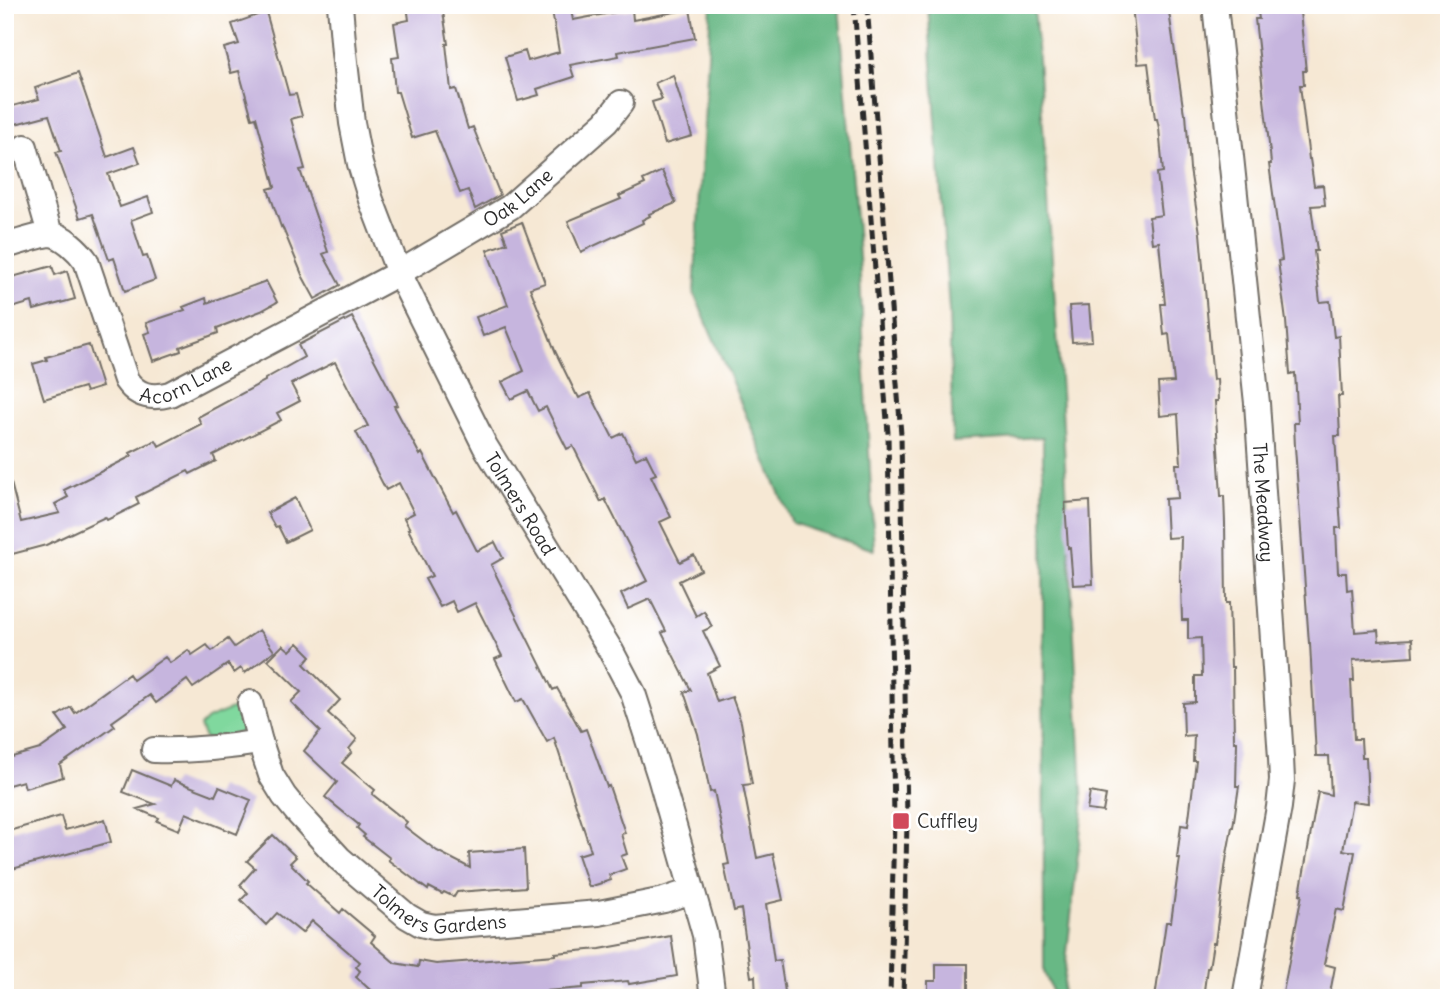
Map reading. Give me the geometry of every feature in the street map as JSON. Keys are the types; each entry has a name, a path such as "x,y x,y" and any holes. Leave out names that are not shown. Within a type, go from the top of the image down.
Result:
{"street":[{"name":"Tolmers Road","path":"340,5 352,123 360,164 399,273 485,446 611,652 633,693 705,935 713,998"},
{"name":"The Meadway","path":"1215,5 1257,403 1282,758 1279,807 1245,998"},
{"name":"Oak Lane","path":"399,273 510,207 606,122 621,103"},
{"path":"5,246 50,234 25,147"},
{"name":"Acorn Lane","path":"50,234 79,250 86,261 126,380 131,388 148,397 170,394 399,273"},
{"name":"Tolmers Gardens","path":"250,703 271,775 296,813 340,859 407,916 421,924 451,927 598,913 664,900 692,891"},
{"path":"154,750 215,749 260,742"}],"green space":[{"path":"711,5 839,5 859,256 874,550 792,523 694,293"},
{"path":"928,5 1034,5 1062,407 1083,808 1062,998 1055,998 1044,972 1043,437 953,442 949,311"},
{"path":"241,705 247,725 243,730 228,737 205,739 200,726 207,719"}],"building":[{"path":"407,5 442,5 451,90 456,89 468,129 473,127 500,195 475,209 468,190 460,193 435,131 412,138 398,92 395,92 392,58 399,57 394,23 409,20"},
{"path":"551,5 570,5 573,20 632,9 633,20 690,9 695,38 618,52 619,56 570,65 574,77 537,89 539,95 518,101 505,57 525,51 528,61 559,52"},
{"path":"1132,5 1168,5 1186,114 1213,380 1217,379 1218,401 1215,401 1221,496 1224,496 1226,603 1229,603 1233,667 1234,742 1237,742 1236,786 1239,786 1215,943 1207,968 1203,998 1155,998 1166,922 1171,922 1180,858 1177,858 1181,825 1188,826 1196,761 1193,761 1194,735 1184,736 1183,703 1195,702 1195,676 1202,676 1201,638 1188,639 1188,620 1182,620 1181,537 1167,538 1165,499 1178,498 1176,464 1181,464 1178,414 1160,416 1158,383 1174,382 1169,334 1164,335 1161,304 1165,304 1159,242 1152,243 1149,217 1162,215 1157,173 1163,172 1148,63 1138,64"},
{"path":"1257,5 1291,5 1292,13 1300,12 1306,71 1303,71 1304,85 1300,85 1309,159 1314,186 1323,185 1325,205 1311,206 1320,302 1330,301 1334,337 1339,336 1342,396 1338,396 1340,436 1335,436 1341,528 1336,528 1338,573 1346,573 1347,590 1352,589 1355,632 1378,630 1379,641 1412,639 1413,656 1353,660 1354,681 1351,681 1354,739 1361,739 1362,757 1366,757 1368,803 1352,801 1343,850 1355,852 1344,911 1336,909 1324,964 1335,967 1329,998 1282,998 1318,792 1331,795 1329,756 1316,756 1295,447 1294,423 1298,423 1295,373 1290,374 1278,261 1282,260 1269,164 1255,19 1259,19"},
{"path":"266,12 289,95 296,94 302,116 291,119 305,169 300,170 328,252 323,254 340,285 315,299 281,227 268,189 275,187 256,117 252,118 239,71 231,73 224,48 239,44 232,24"},
{"path":"78,73 107,157 134,147 140,163 108,174 120,207 148,197 153,212 131,220 143,257 147,256 155,280 125,291 114,258 109,260 93,214 80,218 56,152 61,151 49,115 8,126 5,115 5,108 39,99 35,88"},
{"path":"673,75 692,136 665,144 652,102 662,99 655,83"},
{"path":"662,171 676,203 649,214 650,216 642,220 643,223 581,252 568,221 621,199 619,196 645,184 643,180"},
{"path":"522,222 545,283 530,288 576,394 579,398 590,393 613,438 623,433 636,459 646,454 656,474 651,476 671,517 660,522 680,562 694,555 701,570 679,581 696,616 704,611 712,627 703,631 720,666 707,673 717,702 732,697 741,722 752,784 743,785 757,858 773,854 783,900 766,904 774,961 780,960 786,998 756,998 755,976 751,977 741,909 734,911 724,865 729,864 714,791 710,792 698,734 684,692 691,690 662,633 666,631 650,599 628,609 621,594 647,581 605,499 601,502 573,446 567,449 546,407 538,411 528,391 511,399 502,382 524,371 506,327 483,336 476,317 508,305 487,250 507,243 502,230"},
{"path":"52,266 55,275 67,271 75,299 34,310 32,302 5,310 5,279"},
{"path":"266,281 277,302 217,328 218,333 180,347 181,351 153,361 144,334 150,332 146,323 185,310 183,307 206,298 207,303"},
{"path":"1089,305 1092,341 1072,342 1069,306"},
{"path":"352,317 398,405 394,406 420,455 422,453 453,512 456,510 477,551 495,542 503,558 491,565 553,690 557,688 581,731 586,729 625,833 621,834 627,854 621,856 626,869 609,875 611,880 589,887 578,855 591,851 554,738 547,742 523,699 516,702 495,659 502,656 475,603 457,612 452,601 440,607 425,579 432,576 404,518 414,513 399,483 386,490 356,432 368,426 335,362 291,384 300,401 277,413 281,420 213,455 216,461 190,474 188,471 136,497 139,504 107,520 105,517 46,545 5,556 5,484 11,483 21,522 60,513 55,504 68,497 64,490 132,456 130,453 156,440 159,446 201,424 198,417 304,357 298,345"},
{"path":"89,345 102,387 86,392 84,387 44,399 33,364 47,360 46,357"},
{"path":"295,498 310,530 286,542 267,513"},
{"path":"1090,501 1093,584 1073,585 1065,503"},
{"path":"259,630 274,651 245,673 241,668 234,673 228,664 193,688 187,680 156,703 150,695 112,722 115,726 60,765 63,777 25,788 23,781 5,786 5,759 40,749 67,730 57,716 71,707 75,713 129,674 133,680 165,657 170,663 188,650 192,655 207,645 212,651 228,639 234,647"},
{"path":"298,643 311,656 304,664 340,700 328,713 357,739 349,749 352,752 342,763 375,790 372,794 407,822 404,826 437,851 470,868 469,853 524,849 526,887 457,892 454,897 429,887 428,890 388,860 390,858 363,837 365,835 357,828 359,825 325,797 337,782 304,751 320,731 291,702 301,692 268,660 283,645 290,651"},
{"path":"132,770 171,786 174,780 215,796 219,787 251,800 237,834 186,813 179,830 137,809 155,804 123,792"},
{"path":"1090,792 1106,795 1103,812 1087,810"},
{"path":"61,816 65,830 105,819 111,842 5,871 5,832"},
{"path":"273,835 296,857 290,863 308,881 306,883 340,913 343,909 375,936 371,942 395,963 418,967 419,961 436,964 555,955 671,936 677,976 629,984 628,981 583,985 583,988 547,991 548,997 379,998 356,977 360,971 356,967 360,962 312,921 302,933 277,913 266,925 241,900 248,893 240,885 255,868 247,861"},
{"path":"936,964 968,964 968,998 928,998 928,981 936,981"}],"railway":[{"path":"854,5 888,433 894,821 890,998"},
{"path":"867,5 901,434 907,822 903,998"}],"place":[{"name":"Cuffley","path":"901,821"}]}
